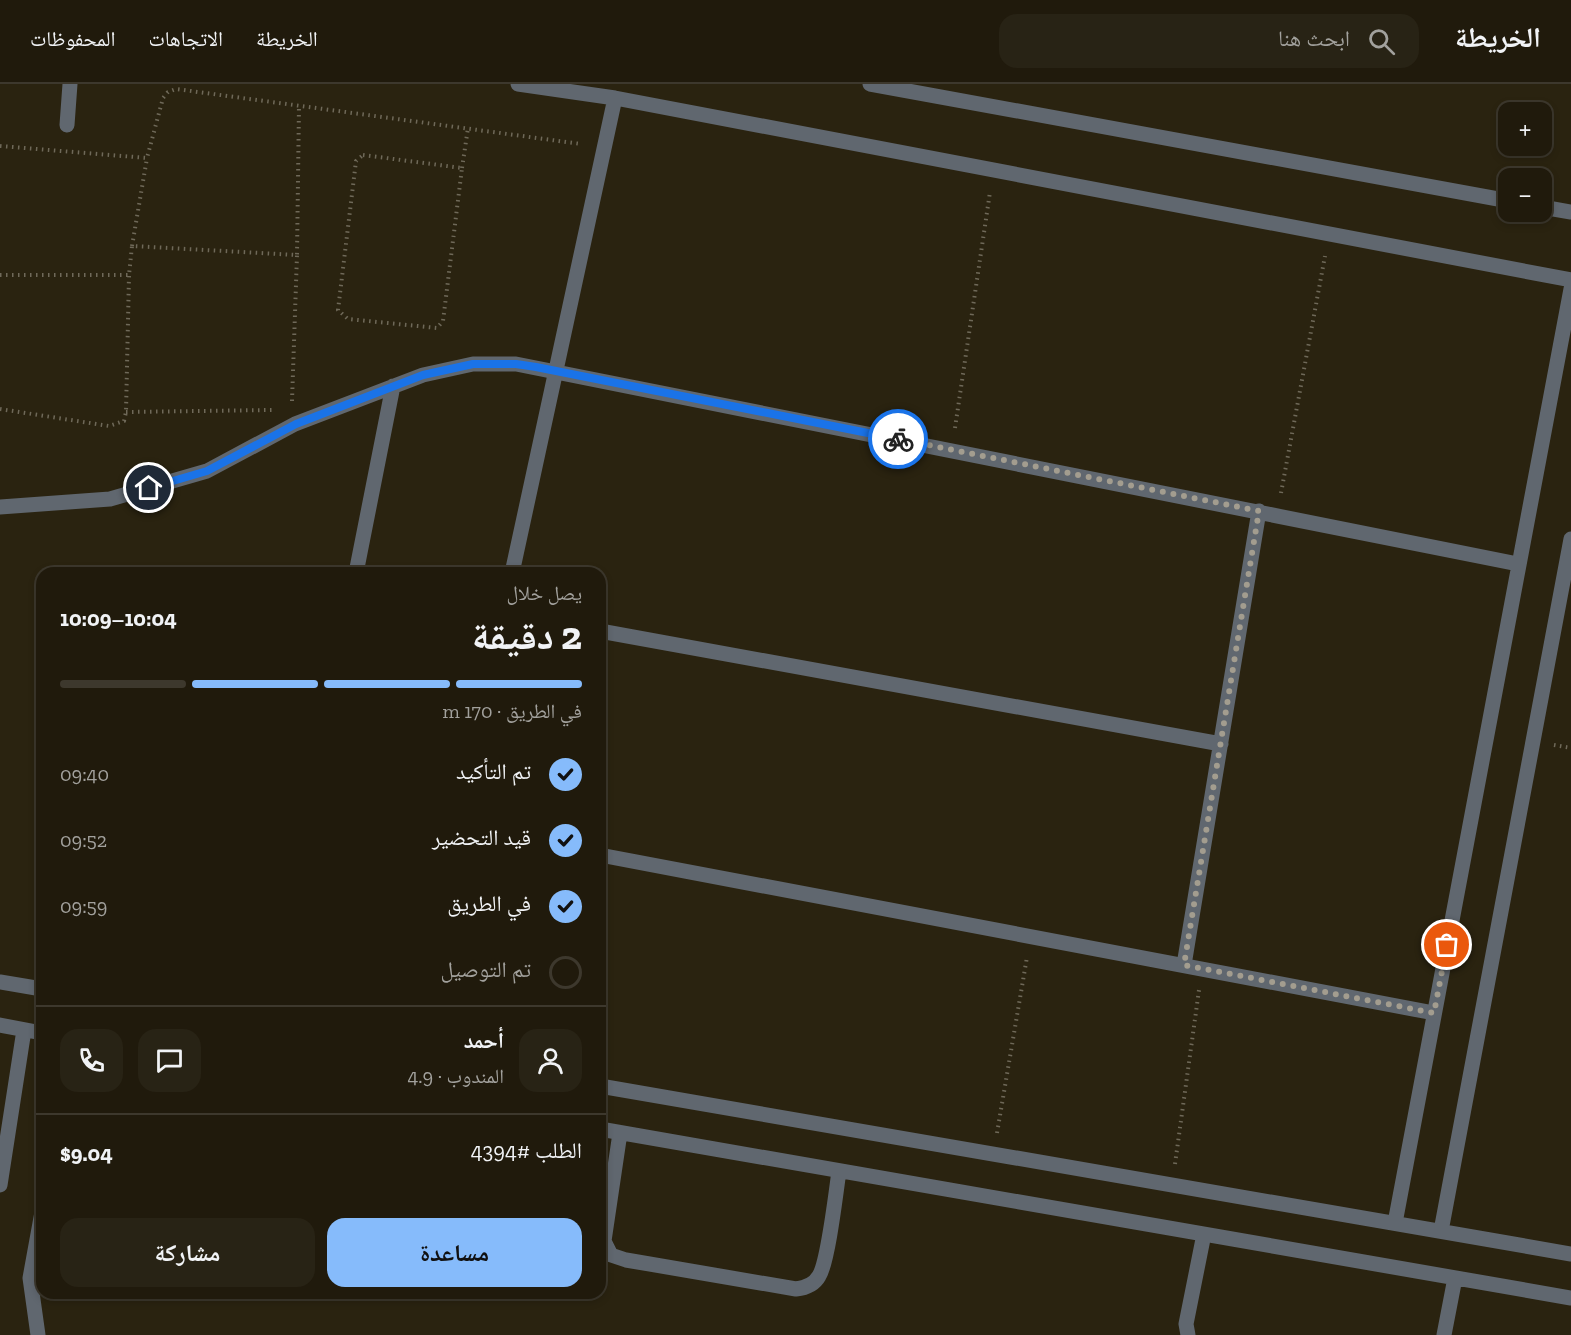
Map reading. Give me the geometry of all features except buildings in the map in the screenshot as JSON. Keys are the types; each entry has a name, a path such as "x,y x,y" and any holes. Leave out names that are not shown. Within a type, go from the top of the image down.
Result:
{"street":[{"path":"67,125 70,84"},
{"path":"518,84 615,98 1571,280"},
{"path":"870,84 1498,199"},
{"path":"513,567 615,98"},
{"path":"1552,209 1571,212"},
{"path":"1395,1223 1571,289"},
{"path":"0,507 110,499 207,471 296,424 423,375 473,364 516,364 1518,564"},
{"path":"357,567 393,386"},
{"path":"1184,965 1259,511"},
{"path":"1441,1231 1571,539"},
{"path":"606,632 1221,744"},
{"path":"606,856 1434,1013"},
{"path":"0,982 36,988"},
{"path":"0,1025 36,1032"},
{"path":"0,1185 24,1030"},
{"path":"606,1087 1571,1254"},
{"path":"606,1130 1571,1298"},
{"path":"606,1228 621,1133"},
{"path":"606,1245 611,1255 626,1260 796,1289 804,1288 812,1284 822,1270 839,1171"},
{"path":"1188,1335 1186,1324 1204,1234"},
{"path":"36,1245 30,1278 38,1335"},
{"path":"1444,1335 1455,1278"}],"path":[{"path":"0,409 109,426 124,421 132,246 147,158 163,98 172,90 604,147"},
{"path":"290,408 297,255 299,105"},
{"path":"462,168 363,155 358,157 338,307 341,316 431,329 440,327 443,321 468,128"},
{"path":"0,146 147,158"},
{"path":"951,450 994,171"},
{"path":"1278,515 1329,235"},
{"path":"132,246 297,255"},
{"path":"0,274 129,274"},
{"path":"126,412 274,410"},
{"path":"994,1155 1030,936"},
{"path":"1172,1186 1202,968"}],"way so far":[{"path":"898,439 1259,511 1184,965 1434,1013 1447,945"}],"route":[{"path":"149,488 207,471 296,424 393,386 423,375 473,364 516,364 536,367 898,439"}]}
